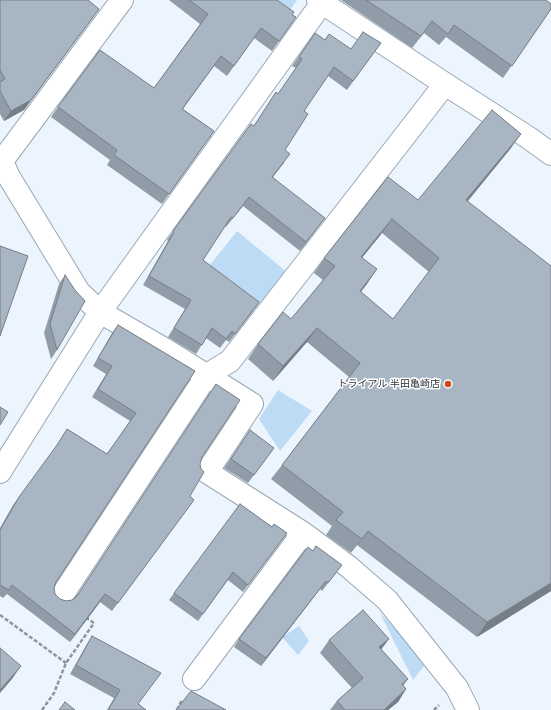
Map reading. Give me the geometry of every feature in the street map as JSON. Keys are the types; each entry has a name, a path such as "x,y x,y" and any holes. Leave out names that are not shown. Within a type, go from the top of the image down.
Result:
{"street":[{"path":"122,0 3,169 79,292 100,312 166,350 252,404 207,472 303,534 349,567 387,600 457,688 468,710"},
{"path":"0,472 100,312 322,1 551,154"},
{"path":"61,597 207,375 230,361 445,84"},
{"path":"194,679 303,534"}],"path":[{"path":"42,710 54,693 66,663 94,624 61,597"},
{"path":"0,615 66,663"}],"shaded area":[{"path":"264,0 297,0 286,16"},
{"path":"237,231 288,273 257,311 206,270"},
{"path":"278,390 312,411 280,451 259,419"},
{"path":"380,613 427,662 413,680"},
{"path":"299,626 309,641 298,655 282,637"}],"building":[{"path":"0,0 88,0 99,9 31,100 11,111 0,91 0,82 5,79 0,70"},
{"path":"189,0 277,0 294,12 292,15 296,17 279,41 261,28 234,66 221,56 182,109 214,131 169,194 114,155 117,150 58,107 100,50 154,88 208,14"},
{"path":"366,0 546,0 551,4 551,9 512,66 454,25 448,34 432,21 421,36"},
{"path":"363,32 381,43 353,81 334,67 304,111 308,114 285,150 290,154 272,177 325,218 306,242 249,197 233,218 231,217 203,260 259,302 235,334 232,331 226,339 212,328 202,345 174,328 191,300 149,276 174,232 173,231 251,124 254,126 276,92 278,94 302,59 299,57 315,33 325,40 329,34 351,49"},
{"name":"トライアル 半田亀崎店","path":"492,110 521,134 466,200 551,266 551,583 487,622 368,531 362,539 336,520 343,512 282,465 360,363 317,328 283,366 258,344 283,312 291,319 335,266 324,258 388,177 418,200","holes":["392,219 439,258 393,319 360,291 377,269 361,257"]},
{"path":"0,246 28,256 0,336"},
{"path":"65,275 75,290 85,301 57,350 50,324"},
{"path":"118,325 195,371 56,582 54,588 55,594 60,599 66,601 72,600 77,596 216,384 240,400 202,457 200,464 201,469 204,472 190,496 194,500 118,603 105,594 75,634 12,585 9,590 0,585 0,530 19,497 67,429 107,454 136,413 98,389 112,366 98,358"},
{"path":"0,407 8,412 0,425"},
{"path":"250,430 274,448 254,475 231,459"},
{"path":"240,504 272,527 274,524 287,533 248,585 233,572 203,614 174,593"},
{"path":"316,546 342,565 328,583 326,581 266,658 239,639 308,547 313,551"},
{"path":"363,610 389,639 379,647 408,679 402,684 406,689 384,710 345,710 337,701 363,678 329,640"},
{"path":"92,636 161,673 138,704 146,710 108,710 120,690 76,665"},
{"path":"0,648 21,666 0,690"},
{"path":"191,691 226,710 176,710"},
{"path":"65,702 75,710 59,710"}],"place":[{"name":"トライアル 半田亀崎店","path":"448,384"}]}
